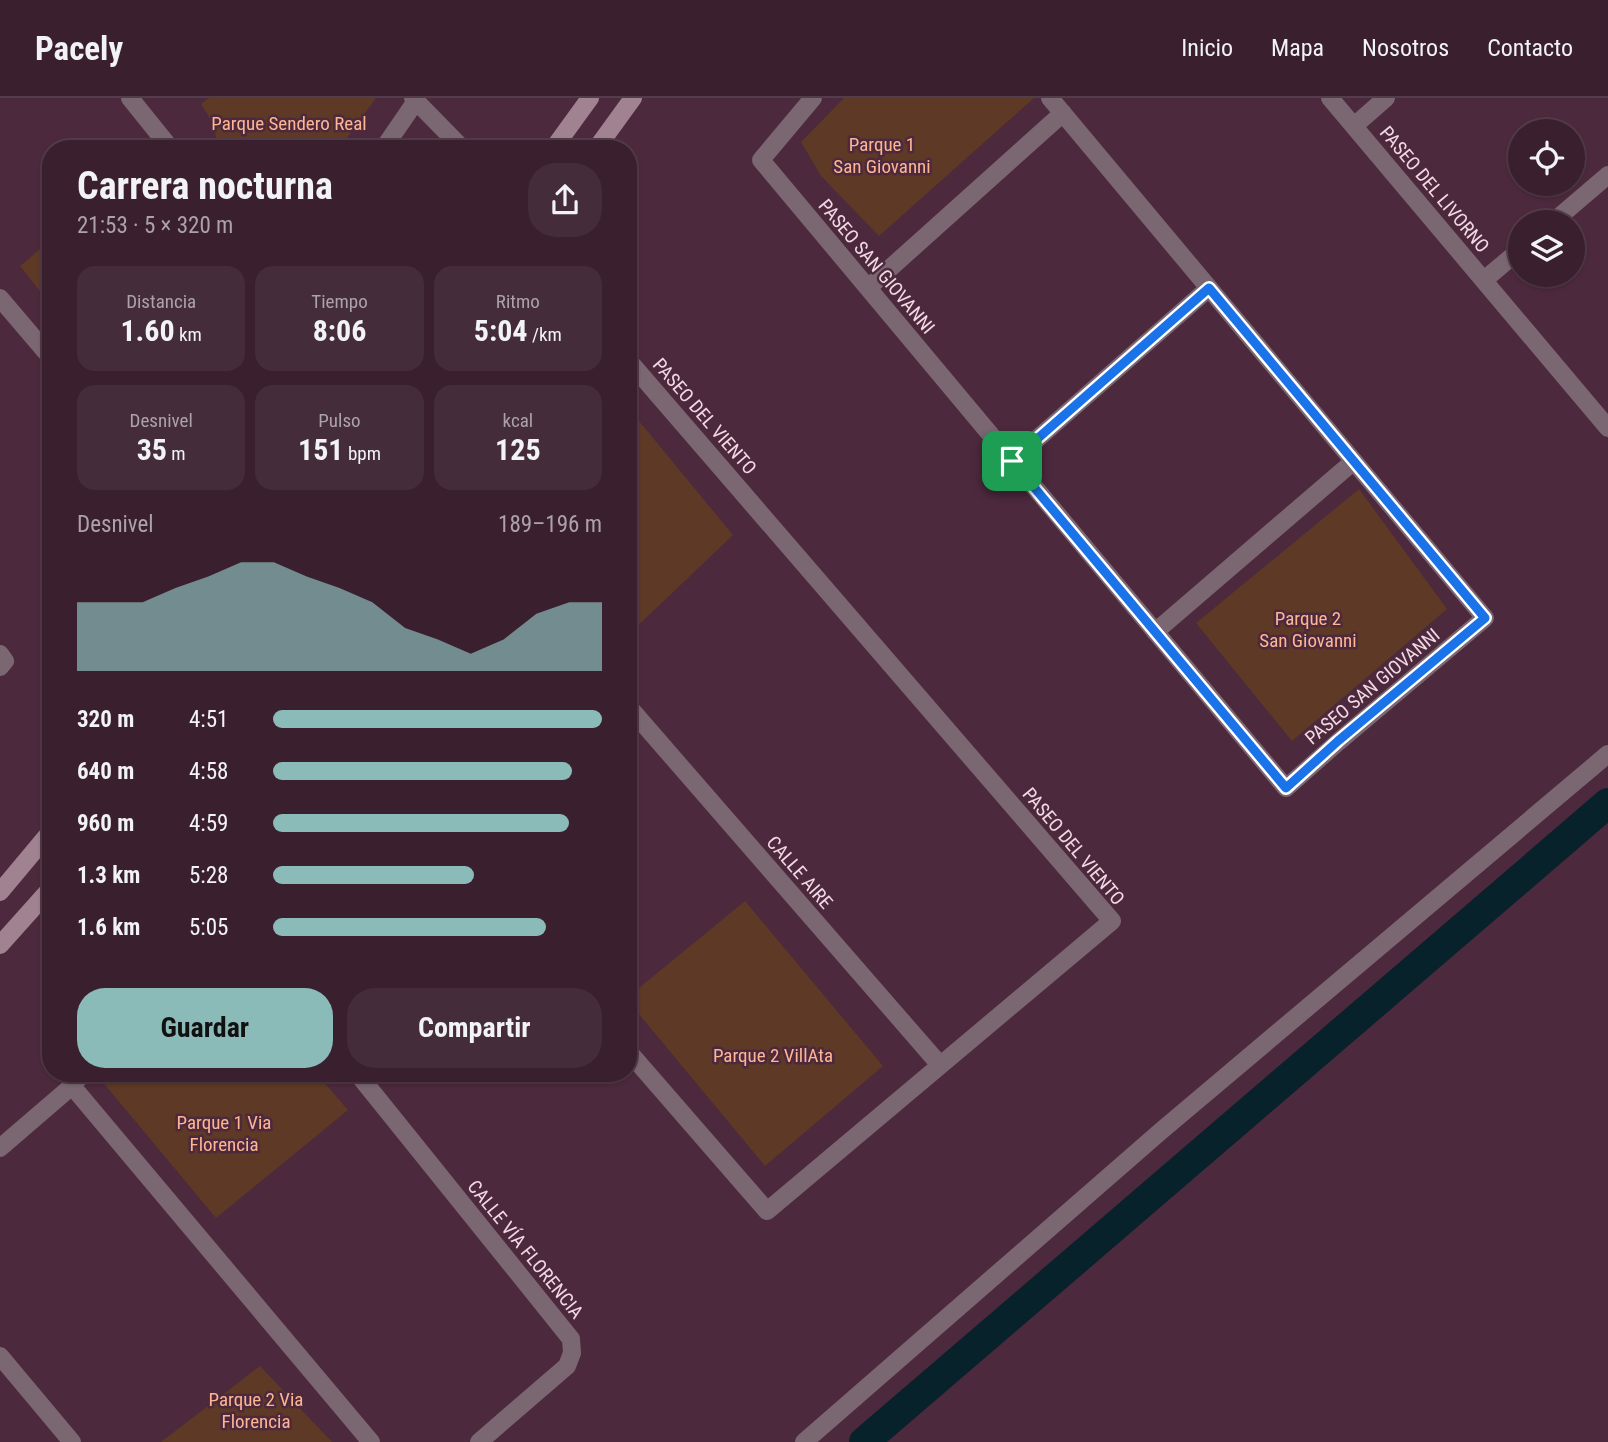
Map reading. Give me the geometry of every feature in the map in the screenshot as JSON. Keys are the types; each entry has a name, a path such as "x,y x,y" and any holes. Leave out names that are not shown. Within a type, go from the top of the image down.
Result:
{"main road":[{"path":"560,140 590,98"},
{"path":"603,140 633,98"},
{"path":"0,892 42,842"},
{"path":"0,945 42,898"}],"street":[{"path":"130,98 164,140"},
{"name":"PASEO SAN GIOVANNI","path":"813,98 761,160 1286,788 1485,618 1050,98"},
{"name":"PASEO DEL LIVORNO","path":"1330,98 1608,428"},
{"name":"PASEO DEL LIVORNO","path":"1354,126 1386,98"},
{"path":"389,140 415,100 454,140"},
{"path":"867,288 1063,113"},
{"path":"1567,210 1608,176"},
{"name":"PASEO DEL LIVORNO","path":"1484,280 1508,260"},
{"path":"1012,461 1209,288"},
{"path":"0,298 42,347"},
{"name":"PASEO DEL VIENTO","path":"637,370 1112,921 767,1211 637,1061"},
{"path":"1155,632 1354,461"},
{"path":"0,654 5,660 0,667"},
{"name":"CALLE AIRE","path":"637,716 940,1065"},
{"path":"804,1442 1161,1130 1608,754"},
{"path":"0,1148 74,1082"},
{"path":"79,1082 370,1442"},
{"name":"CALLE VÍA FLORENCIA","path":"364,1082 571,1339 572,1353 567,1366 480,1442"},
{"path":"0,1356 72,1442"}],"green space":[{"name":"Parque Sendero Real","path":"209,98 376,98 346,140 216,140 215,131 201,104"},
{"name":"Parque 1 San Giovanni","path":"844,98 1034,98 879,236 821,176 801,142"},
{"path":"42,248 42,294 20,266"},
{"path":"637,418 733,535 637,626"},
{"name":"Parque 2 San Giovanni","path":"1359,489 1447,609 1292,741 1196,623"},
{"name":"Parque 2 VillAta","path":"745,901 883,1066 765,1166 637,1012 637,990"},
{"name":"Parque 1 Via Florencia","path":"103,1082 324,1082 348,1110 216,1218"},
{"name":"Parque 2 Via Florencia","path":"260,1366 332,1442 161,1442"}],"waterway":[{"path":"864,1442 1608,803"}],"route":[{"path":"1209,288 1485,618 1286,788 1012,461 1209,288"}]}
